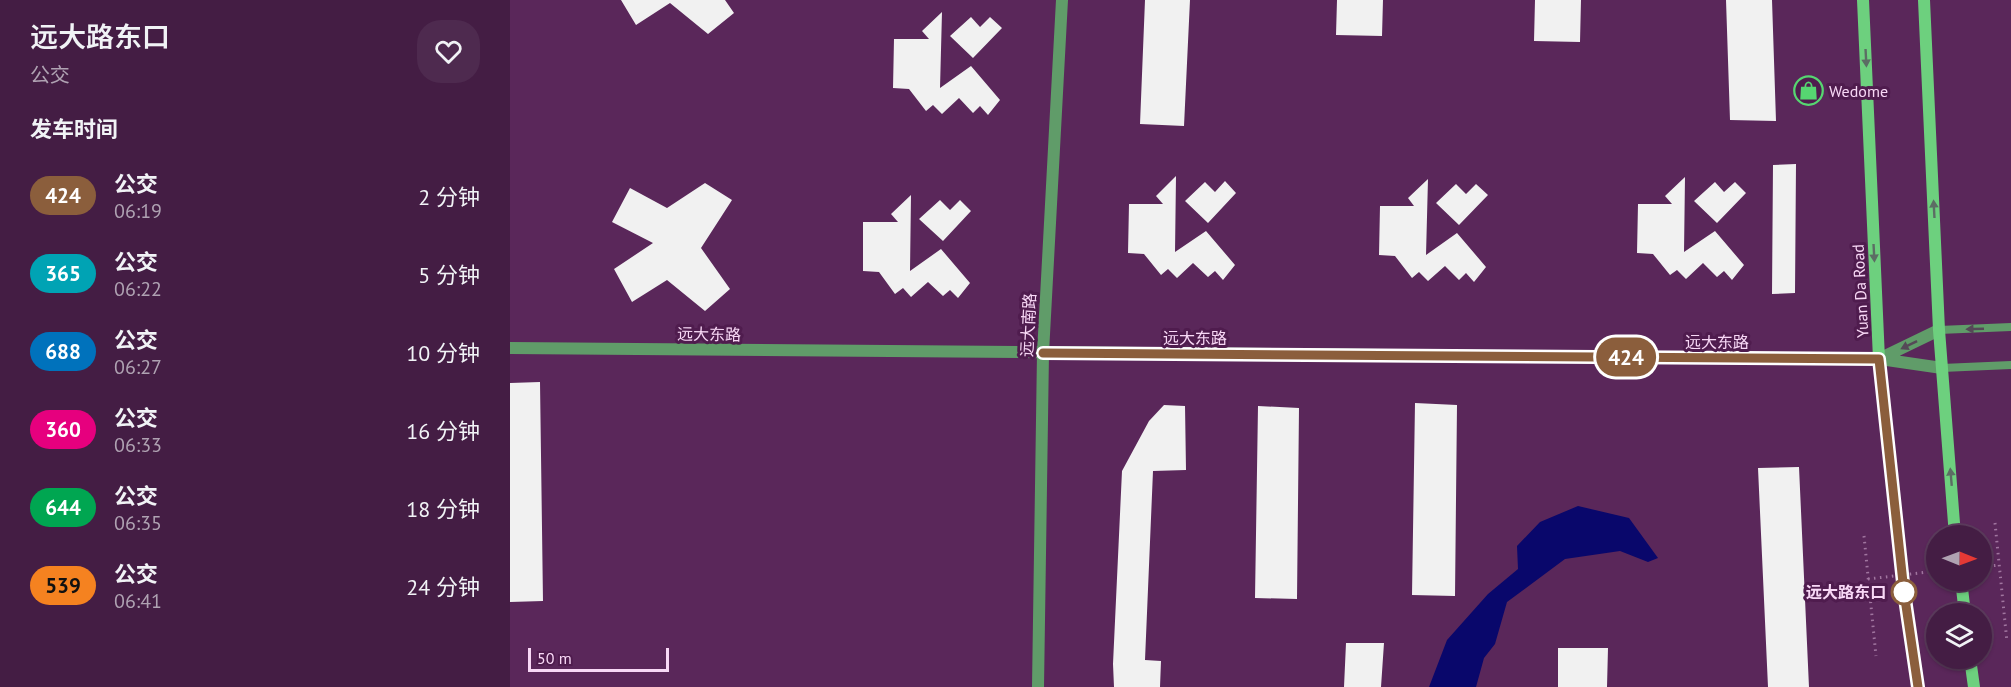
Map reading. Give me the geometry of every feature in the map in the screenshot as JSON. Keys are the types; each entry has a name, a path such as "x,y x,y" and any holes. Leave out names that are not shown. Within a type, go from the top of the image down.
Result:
{"main road":[{"name":"Yuan Da Road","path":"1863,0 1879,359 1904,592 1918,687"},
{"path":"1924,0 1939,330 1954,525"},
{"path":"1972,669 1974,687"}],"street":[{"name":"远大南路","path":"1038,687 1043,353 1062,0"},
{"path":"1879,359 1939,330"},
{"name":"远大东路","path":"510,348 1879,359 1942,368"}],"lane":[{"path":"1939,330 2011,327"},
{"path":"1942,368 2011,365"}],"path":[{"path":"1995,523 2007,642"},
{"path":"1864,536 1876,656"},
{"path":"1992,566 1999,565"},
{"path":"1868,579 1926,573"}],"shaded area":[{"path":"1578,506 1629,518 1658,558 1648,562 1620,551 1565,559 1507,602 1495,644 1484,658 1476,687 1429,687 1447,640 1488,594 1518,569 1517,546 1540,522"}],"building":[{"path":"621,0 725,0 734,13 708,34 670,3 636,25"},
{"path":"1145,0 1190,0 1184,126 1140,124"},
{"path":"1337,0 1383,0 1382,36 1336,35"},
{"path":"1535,0 1581,0 1580,42 1534,41"},
{"path":"1726,0 1772,0 1776,121 1730,120"},
{"path":"942,12 940,88 971,66 1000,100 988,115 980,106 973,113 959,98 942,114 933,105 926,111 909,89 893,88 894,39 929,39 922,31"},
{"path":"971,17 980,27 990,17 1002,28 973,58 950,36"},
{"path":"1796,164 1795,293 1772,294 1773,165"},
{"path":"1176,176 1175,252 1206,231 1235,265 1223,280 1215,271 1208,277 1193,263 1177,278 1168,269 1161,275 1144,254 1128,253 1129,204 1163,204 1156,196"},
{"path":"1685,177 1684,252 1715,231 1744,265 1732,280 1724,271 1717,277 1703,263 1686,279 1677,270 1670,275 1653,254 1637,253 1638,204 1672,204 1665,196"},
{"path":"1428,179 1426,255 1457,233 1486,267 1474,282 1466,273 1459,280 1445,266 1428,281 1419,272 1412,278 1395,256 1379,255 1380,206 1414,206 1408,198"},
{"path":"1225,181 1236,193 1208,223 1185,201 1205,182 1215,192"},
{"path":"1715,182 1724,192 1735,182 1746,193 1717,223 1694,201"},
{"path":"705,183 732,200 701,248 730,289 705,311 667,280 632,302 614,269 653,243 612,222 630,188 667,208"},
{"path":"1456,184 1466,194 1476,184 1488,195 1459,225 1436,203"},
{"path":"911,195 910,271 941,249 970,283 958,298 950,290 943,296 928,282 911,297 903,288 895,294 879,272 863,271 863,222 898,222 891,214"},
{"path":"940,200 950,210 960,200 971,211 943,241 919,219"},
{"path":"540,382 543,601 510,602 510,383"},
{"path":"1415,403 1457,405 1455,596 1412,595"},
{"path":"1164,405 1185,406 1186,470 1153,471 1145,660 1161,661 1160,687 1114,687 1113,664 1122,471 1149,421"},
{"path":"1258,406 1299,408 1297,599 1255,598"},
{"path":"1799,467 1809,687 1768,687 1758,468"},
{"path":"1346,643 1384,643 1381,687 1344,687"},
{"path":"1558,648 1608,648 1607,687 1558,687"}],"bus line":[{"name":"424","path":"1043,353 1879,359 1904,592 1918,687"}],"place":[{"name":"Wedome","path":"1808,91"},
{"name":"远大路东口","path":"1904,592"}]}
